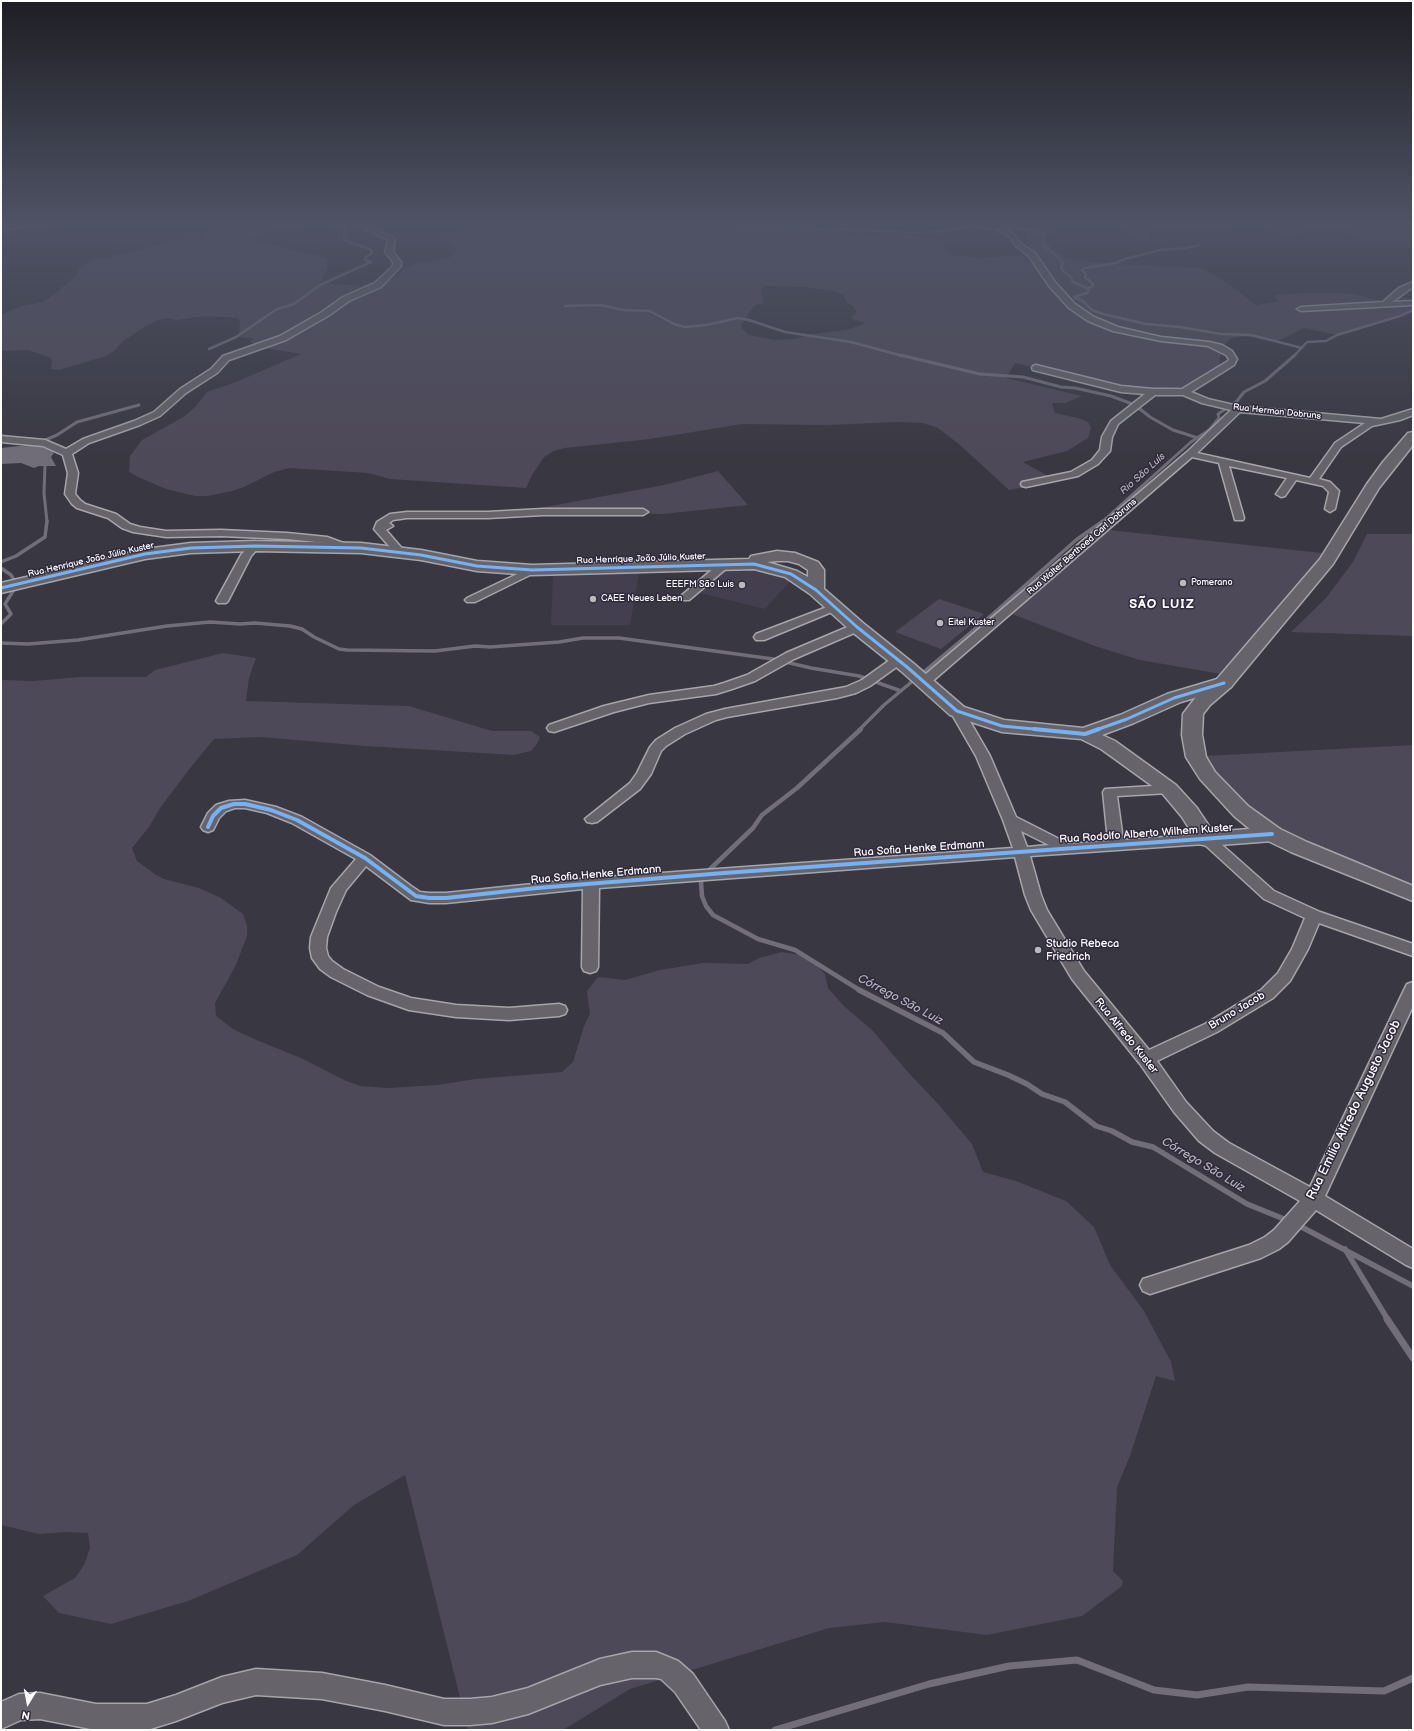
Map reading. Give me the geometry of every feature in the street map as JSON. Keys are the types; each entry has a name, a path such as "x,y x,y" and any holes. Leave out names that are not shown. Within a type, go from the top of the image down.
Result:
{"street":[{"path":"67,453 86,441 149,418 164,408 183,391 214,371 223,360 283,338 325,314 339,304"},
{"path":"1036,368 1121,389 1153,392 1184,392 1231,363 1233,359 1231,355 1219,346 1138,334 1109,327 1091,319 1070,304"},
{"path":"1302,309 1375,304"},
{"path":"1026,484 1074,474 1095,462 1105,451 1107,437 1114,423 1153,392"},
{"name":"Rua Herman Dobruns","path":"1184,392 1205,401 1233,408 1380,421"},
{"name":"Rua Walter Berthoed Carl Dobruns","path":"923,682 1190,454 1233,408"},
{"path":"1313,482 1329,456 1338,445 1369,424 1397,418 1413,412"},
{"path":"1413,436 1388,465 1372,487 1327,561 1224,682 1203,701 1193,714 1192,735 1196,757 1207,775 1242,811 1272,834 1413,894"},
{"path":"1,439 14,442 45,443 67,453 73,473 70,494 76,502 81,506 112,516 126,526 137,530 166,534 235,533 293,536 327,540 342,546"},
{"path":"1190,454 1326,484 1333,489 1334,493 1330,509"},
{"path":"1223,461 1238,518"},
{"path":"1280,494 1293,477"},
{"path":"379,529 381,524 390,517 407,515 488,515 543,512 643,512"},
{"path":"379,529 395,524 414,522 494,525"},
{"path":"379,529 400,552"},
{"path":"222,601 246,555 255,546"},
{"name":"Rua Henrique João Júlio Kuster","path":"1,588 145,554 191,548 342,546 400,552 477,566 532,570 754,564 778,569 795,576 816,590 857,627 903,664 957,711 1002,726 1085,734 1127,719 1174,698 1224,682"},
{"name":"Rua Henrique João Júlio Kuster","path":"732,565 762,557 777,556 796,558 805,561 814,568"},
{"path":"778,569 796,558"},
{"path":"684,598 732,565"},
{"path":"795,576 814,568 816,570 816,590"},
{"path":"471,600 532,570"},
{"path":"760,638 835,607"},
{"path":"554,728 609,709 649,699 716,690 728,686 751,678 790,656 857,627"},
{"path":"592,819 635,786 644,774 655,750 661,743 680,731 711,717 725,713 838,694 851,690 879,673 903,664"},
{"name":"Rua Alfredo Kuster","path":"957,711 983,756 1010,820 1039,910 1078,975 1146,1060 1180,1107 1206,1136 1222,1148 1309,1204 1413,1260"},
{"path":"1085,734 1108,745 1169,789 1190,813 1207,839 1269,895 1314,916 1413,950"},
{"path":"1116,844 1110,792 1169,789"},
{"name":"Rua Sofia Henke Erdmann","path":"208,827 213,816 221,808 234,804 255,806 271,810 297,820 365,858 416,896 429,898 446,898 591,883 724,872 1021,851"},
{"path":"1010,820 1065,848"},
{"name":"Rua Rodolfo Alberto Wilhem Kuster","path":"1021,851 1272,834"},
{"path":"365,858 339,888 328,912 319,937 318,948 320,958 326,965 337,973 373,991 409,1004 456,1011 509,1014 559,1010"},
{"path":"590,967 591,883"},
{"name":"Bruno Jacob","path":"1146,1060 1212,1028 1267,994 1284,977 1300,949 1314,916"},
{"name":"Rua Emilio Alfredo Augusto Jacob","path":"1150,1284 1254,1252 1272,1243 1281,1236 1309,1204 1413,988"},
{"path":"1,1716 19,1707 40,1706 96,1717 147,1717 176,1708 222,1690 256,1682 322,1686 385,1698 444,1712 470,1712 492,1710 528,1701 600,1672 632,1665 656,1665 669,1670 684,1683 716,1730"}],"shaded area":[{"path":"34,304 762,304 755,305 741,324 742,329 749,335 775,340 794,339 813,334 847,330 866,323 852,319 857,312 853,306 849,304 1254,304 1256,305 1413,304 1413,311 1337,335 1304,328 1276,342 1246,336 1231,338 1221,348 1219,367 1194,386 1135,390 1015,363 1006,378 1082,396 1065,403 1052,403 1055,413 1078,418 1088,422 1091,428 1088,438 1067,451 1023,462 1057,481 1009,490 960,445 938,428 923,423 897,422 828,425 742,424 650,439 565,448 554,451 544,457 532,475 526,488 390,479 368,473 289,468 274,472 244,487 232,491 208,496 195,496 166,489 129,472 130,456 142,440 185,416 196,406 207,392 236,382 301,354 258,347 250,341 255,339 239,337 240,320 236,318 207,316 176,320 168,318 158,320 144,327 123,341 115,350 106,356 59,370 51,369 51,358 28,350 1,351 1,315 21,306"},
{"path":"37,444 42,445 54,453 51,457 56,466 39,466 34,468 21,463 1,464 1,448"},
{"path":"718,471 748,505 663,514 529,510 664,485"},
{"name":"Pomerano","path":"1109,530 1340,555 1293,611 1221,674 1140,660 1095,646 1012,614"},
{"path":"1367,534 1413,534 1413,636 1291,632 1326,598 1353,562"},
{"name":"EEEFM São Luis","path":"721,563 792,579 765,609 692,591"},
{"name":"CAEE Neues Leben","path":"639,573 630,625 551,625 553,574"},
{"name":"Eitel Kuster","path":"939,599 984,614 941,649 895,632"},
{"path":"223,653 256,658 249,678 246,701 409,706 492,731 531,731 540,737 537,744 531,751 514,755 366,746 261,737 214,739 160,808 149,827 132,848 137,861 156,875 164,879 199,888 221,898 243,914 247,926 247,936 236,965 215,1003 216,1016 233,1029 301,1058 344,1080 360,1086 389,1088 438,1085 475,1079 562,1072 573,1062 584,1026 590,1014 587,991 598,977 625,980 660,970 703,963 748,964 759,958 782,952 807,956 825,974 828,988 844,1006 872,1030 972,1144 983,1172 1016,1181 1066,1201 1094,1227 1110,1265 1144,1311 1171,1362 1175,1381 1156,1376 1130,1456 1117,1487 1113,1571 1123,1581 1122,1586 1082,1616 987,1635 885,1622 829,1628 630,1689 563,1730 468,1730 405,1475 354,1505 297,1555 188,1601 111,1624 59,1613 43,1596 75,1578 84,1565 90,1548 88,1533 67,1532 39,1534 1,1525 1,680 34,681 79,677 146,677 155,670"},
{"path":"1413,745 1413,894 1308,850 1237,806 1204,756"}],"waterway":[{"path":"209,349 236,337 277,309 294,304"},
{"path":"1086,304 1092,310 1103,314 1146,324 1180,327 1221,334 1251,335 1302,348"},
{"path":"565,306 601,305 623,310 650,311 674,324 685,327 706,325 738,318 749,320 785,332 851,342 903,356"},
{"name":"Rio São Luís","path":"1302,348 1307,342 1326,341 1337,335 1400,316 1413,310"},
{"name":"Rio São Luís","path":"1295,355 1302,348"},
{"path":"900,355 980,374 1023,377 1061,387 1075,388 1111,396 1135,405 1150,417 1173,430 1197,438"},
{"name":"Rio São Luís","path":"1197,438 1209,430 1219,418 1218,414 1237,401 1244,392 1265,381 1295,355"},
{"path":"43,441 57,435 77,422 139,405"},
{"name":"Rio São Luís","path":"1102,522 1197,438"},
{"path":"43,462 45,464 44,493 47,521"},
{"path":"1,562 16,556 45,537 47,521"},
{"name":"Rio São Luís","path":"901,691 994,613 1076,540 1103,521"},
{"path":"1,568 11,575 14,580"},
{"path":"1,624 11,614 5,604 15,588"},
{"path":"1,643 28,644 78,640 167,626 210,622 240,624 255,623 290,626 302,629 314,637 339,649 347,650 435,651 475,646 490,647 559,642 583,638 619,638 773,659 811,668 859,676 901,691"},
{"name":"Córrego São Luiz","path":"859,730 884,705 901,691"},
{"name":"Córrego São Luiz","path":"861,729 797,788 762,815 753,828 706,873 701,882 702,896 706,906 713,915 758,939 795,950 861,991"},
{"name":"Córrego São Luiz","path":"859,990 943,1033 974,1062 1008,1075 1027,1084 1042,1094 1065,1102 1096,1126 1112,1131 1132,1142 1153,1147 1247,1204 1289,1221"},
{"name":"Córrego São Luiz","path":"1296,1224 1346,1250"},
{"name":"Córrego São Luiz","path":"1346,1250 1413,1286"},
{"path":"1346,1250 1388,1320"},
{"path":"1387,1319 1413,1358"},
{"path":"775,1730 929,1684 1009,1666 1077,1660 1154,1690 1197,1695 1248,1687 1384,1691 1413,1678"}],"cycle path":[{"path":"1,588 145,554 191,548 255,546 361,548 421,555 477,566 532,570 754,564 791,574 816,590 857,627 907,667 957,711 1002,726 1085,734 1127,719 1174,698 1224,683"},
{"path":"208,827 213,816 221,808 234,804 245,804 271,810 297,820 365,858 416,896 429,898 446,898 537,888 724,873 1272,834"}],"place":[{"name":"Pomerano","path":"1183,583"},
{"name":"EEEFM São Luis","path":"742,585"},
{"name":"CAEE Neues Leben","path":"593,599"},
{"name":"Eitel Kuster","path":"940,623"},
{"name":"Studio Rebeca Friedrich","path":"1038,950"}],"district":[{"name":"SÃO LUIZ","path":"1162,605"}]}
